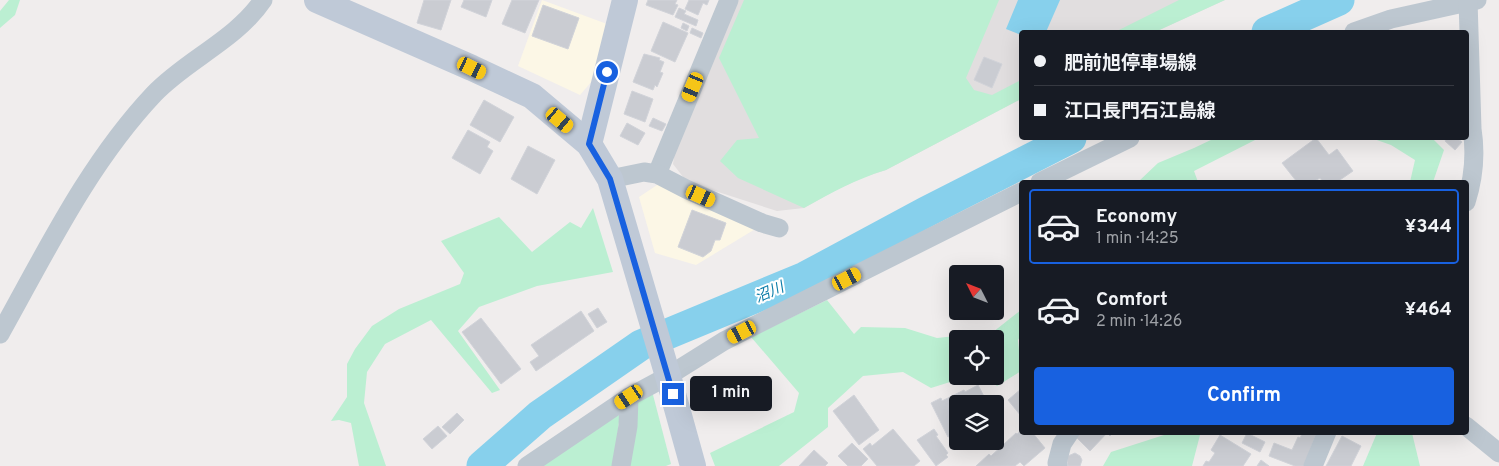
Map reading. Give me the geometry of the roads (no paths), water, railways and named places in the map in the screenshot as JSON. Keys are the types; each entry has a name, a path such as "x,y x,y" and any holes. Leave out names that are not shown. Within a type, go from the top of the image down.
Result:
{"main road":[{"path":"318,0 532,96 589,144 610,179 693,466"},
{"path":"589,144 624,0"}],"street":[{"path":"0,334 63,222 107,150 155,93 235,30 263,0"},
{"path":"657,174 729,0"},
{"path":"1360,30 1391,19 1471,1 1472,129 1475,147 1472,183 1469,192"},
{"path":"1044,180 1126,140"},
{"path":"610,179 644,172 657,174 686,189 779,228"},
{"path":"527,466 629,397 668,376 724,340 1019,193"},
{"path":"621,466 628,426 629,397"},
{"path":"1469,428 1499,452"},
{"path":"1058,466 1057,463 1062,444 1068,435"},
{"path":"1313,466 1326,435"}],"water":[{"path":"1018,0 1060,0 1047,30 1019,30 1019,34 1006,29"}],"waterway":[{"name":"沼川","path":"1272,30 1339,0"},
{"name":"沼川","path":"482,466 540,415 641,345 805,277 926,212 1067,140"}]}
